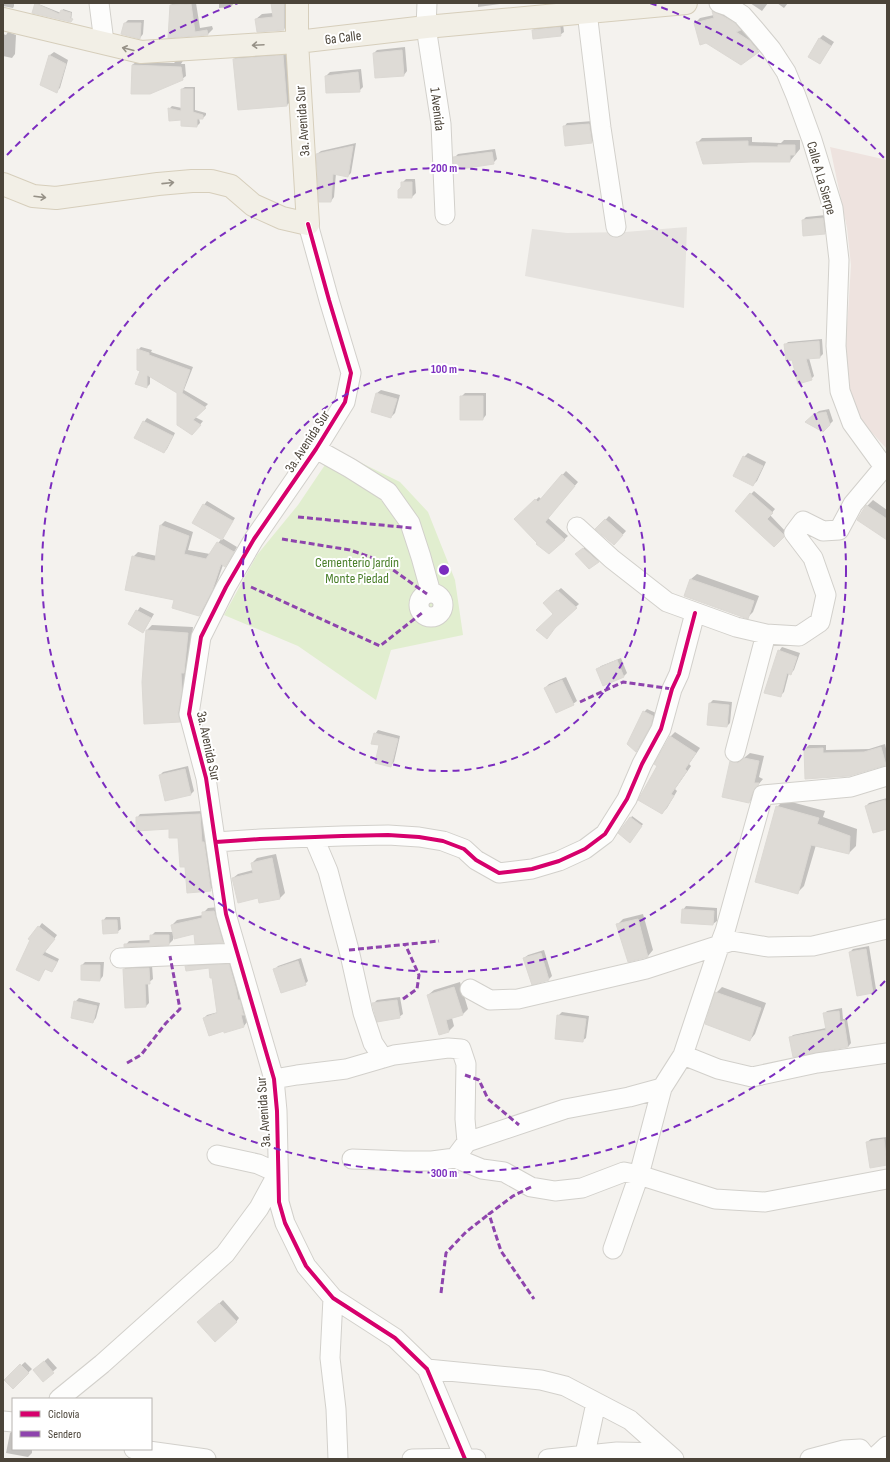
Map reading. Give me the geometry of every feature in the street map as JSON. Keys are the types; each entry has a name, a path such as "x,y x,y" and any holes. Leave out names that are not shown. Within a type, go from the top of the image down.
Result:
{"main road":[{"name":"3a. Avenida Sur","path":"297,3 297,42 308,224"},
{"name":"6a Calle","path":"3,19 141,52 297,42 586,7 686,3"},
{"path":"3,184 33,196 56,198 158,184 211,181 231,186 253,205 282,218 308,224"}],"street":[{"path":"99,3 104,42"},
{"name":"1 Avenida","path":"428,3 426,27 441,124 445,215"},
{"name":"Calle A La Sierpe","path":"719,3 728,6 742,15 771,49 786,72 802,111 833,208 839,260 836,346 840,391 852,423 886,468"},
{"path":"586,7 616,227"},
{"name":"3a. Avenida Sur","path":"308,224 351,373 345,402 316,449 254,539 226,587 201,637 189,714 206,778 226,914 274,1080 277,1111 279,1202 285,1223 306,1266 333,1298 395,1338 428,1369"},
{"path":"316,449 388,492 410,523 431,593"},
{"path":"577,527 612,559 667,602 695,613 766,634 799,636 820,622 826,595 814,558 794,532 804,521 823,531 839,530 853,504 886,468"},
{"path":"216,842 260,839 388,835 419,837 443,841 464,849 476,860 499,873 532,869 559,861 585,849 604,834 623,805 661,729 672,689 679,674 695,613"},
{"path":"735,752 766,634"},
{"path":"613,1249 639,1175 662,1088 683,1055 725,931 763,795 851,787 887,776"},
{"path":"314,838 328,871 373,1043 383,1058"},
{"path":"470,989 490,1000 518,1000 646,970 720,944 732,942 768,947 814,946 884,931 887,929"},
{"path":"120,958 237,953"},
{"path":"274,1080 298,1075 346,1069 394,1055 448,1048 461,1049 466,1064 465,1119 467,1142"},
{"path":"683,1055 718,1069 752,1077 816,1063 887,1054"},
{"path":"456,1158 467,1142 565,1110 629,1097 662,1088"},
{"path":"60,1398 102,1364 225,1254 259,1208 278,1173 258,1164 217,1155"},
{"path":"352,1159 432,1161 456,1158 482,1169 504,1172 531,1188 555,1191 582,1188 624,1172 639,1175 715,1199 765,1202 887,1179"},
{"path":"333,1298 330,1358 336,1409 338,1459"},
{"path":"412,1459 468,1459 428,1369 541,1380 565,1386 630,1420 671,1456"},
{"path":"585,1454 596,1403"},
{"path":"873,1459 887,1446"},
{"path":"810,1459 844,1450 860,1449 868,1459"},
{"path":"141,1450 206,1459"},
{"path":"548,1459 585,1454 617,1452 671,1456"}],"shaded area":[{"path":"830,147 887,160 887,449 862,422 847,390 843,363 851,265 847,228"},
{"path":"687,227 684,308 525,276 532,229 567,233 625,232"}],"green space":[{"name":"Cementerio Jardín Monte Piedad","path":"335,450 400,482 428,512 455,580 463,635 391,650 376,700 298,646 224,615 257,555 298,505"}],"building":[{"path":"35,3 59,14 61,10 71,13 70,18 73,19 71,22 32,13"},
{"path":"271,3 284,3 284,30 257,32 255,19 273,17"},
{"path":"191,4 195,32 207,30 208,35 168,38 170,5"},
{"path":"712,11 735,23 741,30 736,32 750,41 759,52 741,65 706,43 700,45 694,23 714,18"},
{"path":"124,23 141,23 140,39 121,34"},
{"path":"560,27 561,36 533,39 532,30"},
{"path":"819,38 831,46 820,64 808,57"},
{"path":"402,50 404,76 375,78 373,53"},
{"path":"49,55 66,64 57,93 40,85"},
{"path":"283,55 287,106 238,110 233,59"},
{"path":"132,65 181,67 183,80 150,94 131,94"},
{"path":"358,72 360,92 326,93 325,76"},
{"path":"181,89 193,89 193,112 203,115 203,119 197,119 197,127 181,126 181,120 169,121 168,108 181,111"},
{"path":"589,124 592,143 565,146 563,126"},
{"path":"748,141 748,146 778,147 778,145 795,145 795,155 790,155 790,162 703,164 696,142"},
{"path":"353,146 348,177 333,174 331,202 319,202 316,154"},
{"path":"492,152 494,164 454,170 453,157"},
{"path":"401,182 412,182 412,198 398,198 398,190 401,187"},
{"path":"823,218 825,234 803,236 802,220"},
{"path":"819,341 820,358 806,359 812,380 798,384 792,360 786,361 784,344"},
{"path":"137,349 190,370 182,393 206,408 193,420 201,425 192,435 177,425 177,393 147,375 147,388 135,384 140,371 137,370"},
{"path":"376,393 397,399 391,418 371,412"},
{"path":"460,396 483,396 483,420 460,420"},
{"path":"826,412 830,425 823,432 805,422 814,414"},
{"path":"143,421 173,436 164,453 134,438"},
{"path":"743,456 763,466 753,486 733,476"},
{"path":"562,474 575,486 545,522 565,540 549,554 536,544 537,543 514,519 535,499 538,502"},
{"path":"750,493 773,513 767,519 784,535 784,537 774,547 735,511"},
{"path":"203,504 233,521 222,540 192,523"},
{"path":"866,505 887,519 887,540 857,520"},
{"path":"605,519 623,535 614,545 595,529"},
{"path":"160,525 189,536 184,554 206,559 217,542 234,552 225,567 221,564 212,591 199,616 172,608 174,600 125,590 132,556 155,561"},
{"path":"583,548 599,562 589,569 575,554"},
{"path":"690,579 754,601 748,619 684,596"},
{"path":"557,590 577,608 555,628 547,639 536,630 553,614 543,603"},
{"path":"136,610 151,618 143,633 128,624"},
{"path":"146,630 188,633 184,673 181,673 182,691 178,713 180,722 144,724 142,682"},
{"path":"778,650 797,657 791,675 787,673 781,697 764,693"},
{"path":"617,660 624,677 603,686 596,669"},
{"path":"562,680 574,705 556,713 544,688"},
{"path":"709,703 729,705 727,727 707,725"},
{"path":"643,711 653,716 651,725 636,752 627,744"},
{"path":"374,733 398,739 391,767 375,763 379,745 371,744"},
{"path":"670,736 696,753 685,769 687,771 671,794 674,796 662,814 638,800 657,766 654,764"},
{"path":"881,747 886,765 849,776 805,779 804,749 823,748 823,753 864,752"},
{"path":"744,758 759,761 754,783 759,783 753,792 749,803 722,797 730,761 738,763"},
{"path":"185,769 191,795 165,801 159,775"},
{"path":"885,800 887,809 887,829 873,833 865,806"},
{"path":"776,806 819,818 817,824 850,836 849,854 811,845 798,894 755,882"},
{"path":"200,814 202,842 204,842 211,891 187,893 185,867 180,867 178,838 169,838 169,829 136,831 136,817"},
{"path":"630,817 642,826 630,843 618,833"},
{"path":"272,858 280,899 259,903 258,898 238,903 232,878 253,873 251,863"},
{"path":"682,909 714,911 713,925 681,923"},
{"path":"214,911 223,943 195,944 194,934 174,939 171,925 202,918 202,912"},
{"path":"638,919 648,957 628,962 616,924"},
{"path":"102,920 117,920 118,933 103,934"},
{"path":"38,926 55,939 42,955 57,962 52,972 45,969 39,981 16,970 30,940 28,939"},
{"path":"150,935 169,935 169,945 124,947 124,944 150,943"},
{"path":"866,949 873,993 857,996 849,952"},
{"path":"541,953 549,980 532,985 523,958"},
{"path":"298,961 306,985 281,993 273,969"},
{"path":"229,964 238,1000 240,1000 244,1015 241,1015 244,1027 209,1036 203,1018 217,1013 212,978 210,978 209,968 186,971 185,966"},
{"path":"81,965 100,965 100,981 81,980"},
{"path":"149,968 150,984 145,984 146,1007 125,1008 123,969"},
{"path":"454,987 463,1015 446,1020 449,1032 439,1035 427,995"},
{"path":"715,992 761,1008 750,1041 705,1024"},
{"path":"397,1000 400,1018 377,1022 372,1003"},
{"path":"74,1001 97,1006 93,1023 71,1018"},
{"path":"839,1011 840,1022 844,1021 848,1047 793,1057 789,1037 826,1030 823,1013"},
{"path":"557,1015 586,1019 583,1042 555,1039"},
{"path":"884,1139 887,1165 870,1168 866,1142"},
{"path":"219,1303 237,1322 215,1342 197,1322"},
{"path":"44,1361 54,1373 43,1382 33,1370"},
{"path":"20,1364 29,1373 13,1389 4,1380"}],"marked path":[{"path":"298,517 412,528"},
{"path":"282,539 350,550 379,560 427,594"},
{"path":"251,587 380,646 422,613"},
{"path":"580,702 623,682 672,689"},
{"path":"349,950 439,941"},
{"path":"403,999 417,989 419,975 405,944"},
{"path":"127,1063 141,1055 166,1023 180,1009 170,956"},
{"path":"465,1075 479,1080 488,1099 519,1125"},
{"path":"531,1187 513,1196 489,1214 501,1251 534,1299"},
{"path":"441,1293 446,1253 466,1232 489,1214"}],"cycle path":[{"path":"308,224 351,373 345,402 316,449 254,539 226,587 201,637 189,714 206,778 226,914 274,1079 277,1111 279,1202 285,1223 306,1266 333,1298 395,1338 427,1369 465,1459"},
{"path":"216,842 342,836 388,835 419,837 443,841 464,849 476,860 499,873 532,869 559,861 585,849 605,834 627,799 642,764 661,729 672,689 679,674 695,613"}]}
